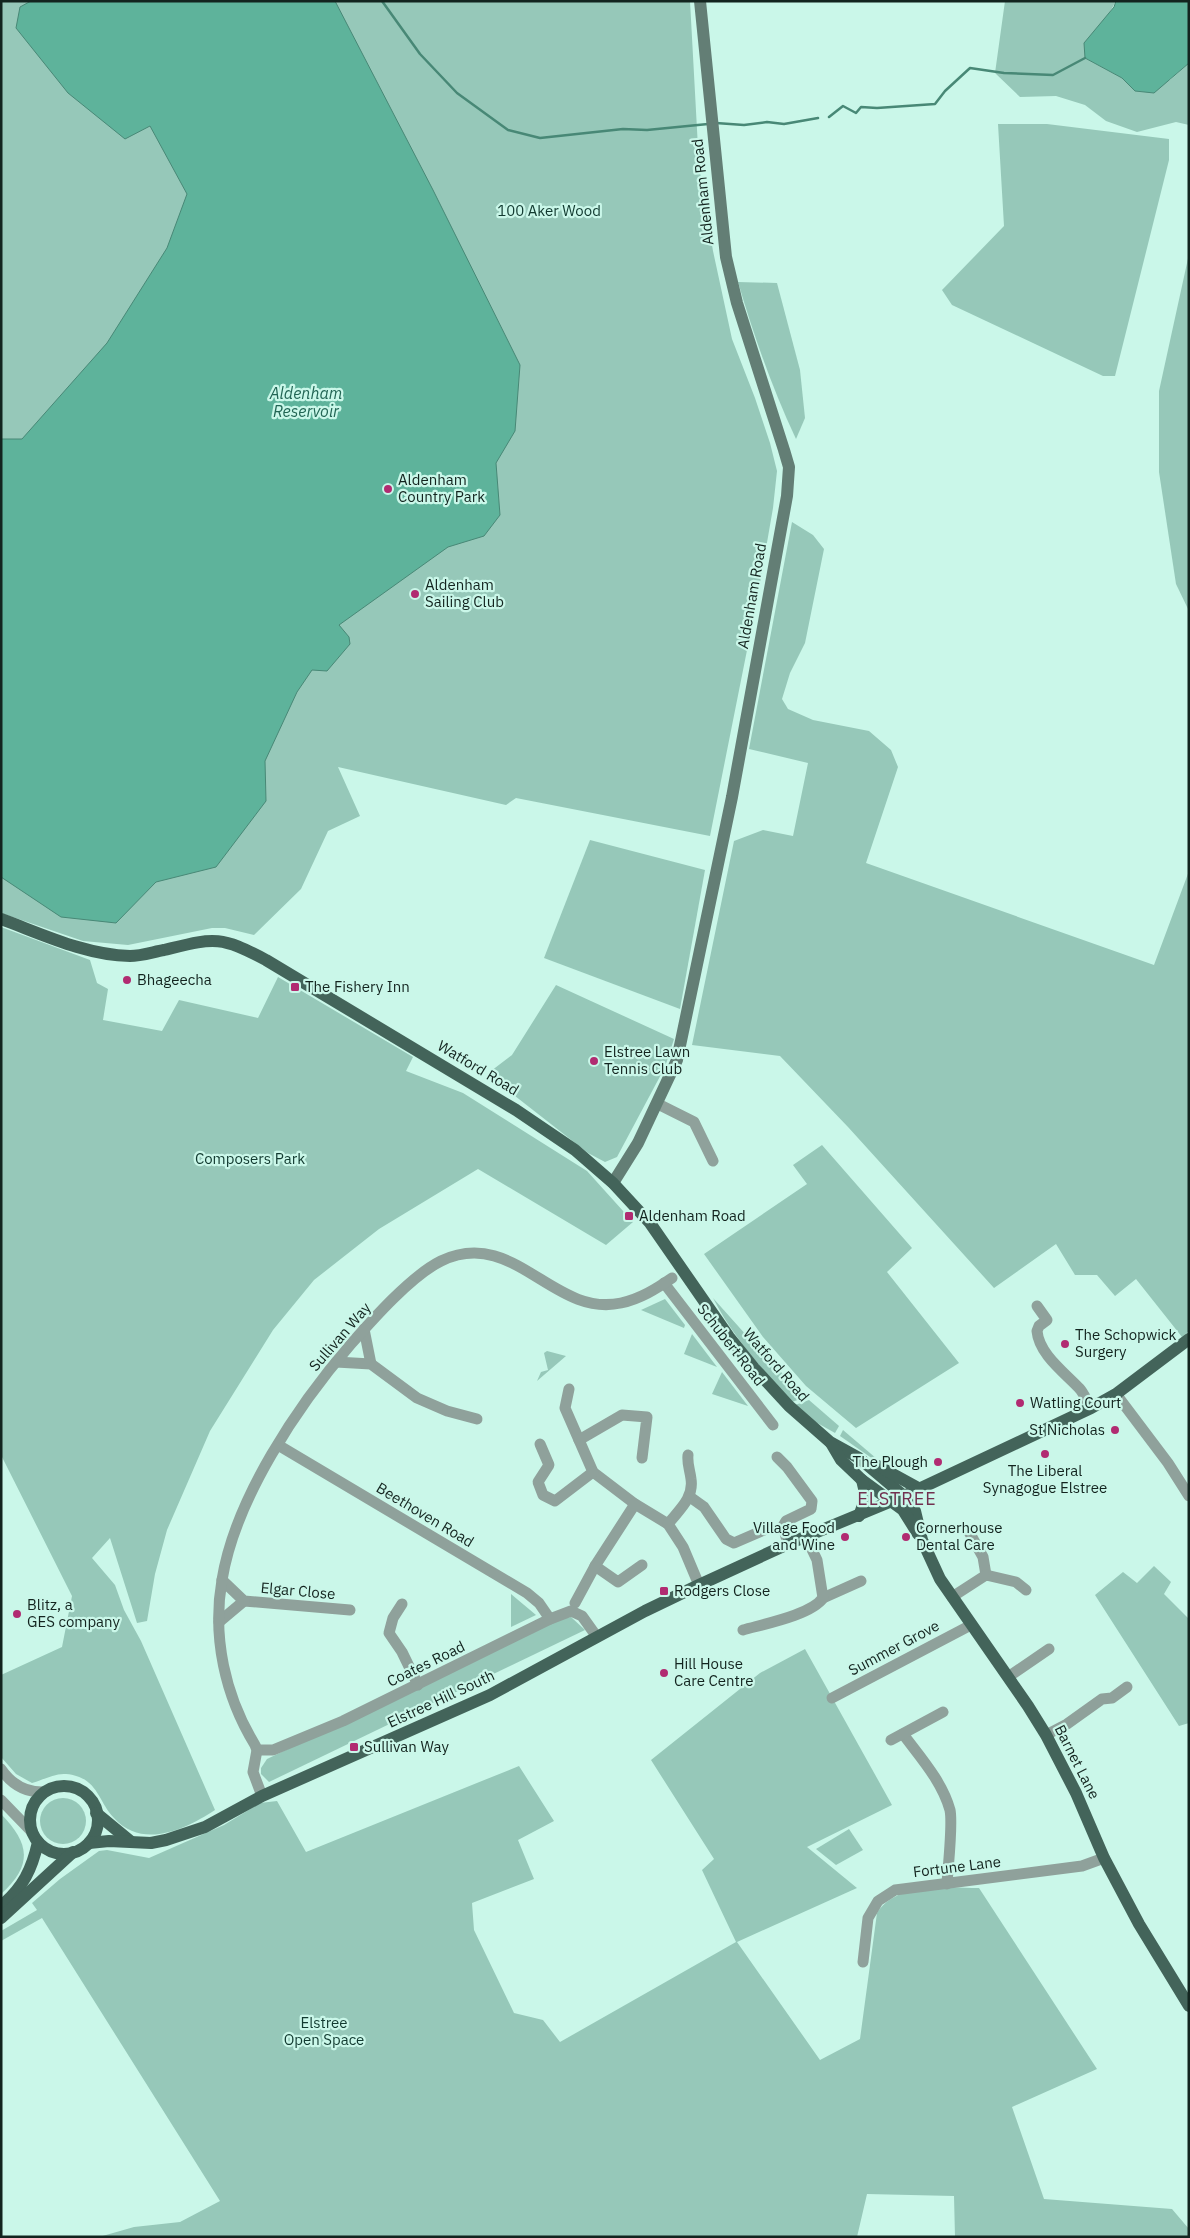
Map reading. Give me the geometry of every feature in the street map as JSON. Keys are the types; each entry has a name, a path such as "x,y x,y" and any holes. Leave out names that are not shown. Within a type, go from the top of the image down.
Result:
{"main road":[{"name":"Watford Road","path":"1,919 86,950 108,954 139,956 209,940 234,944 266,960 516,1110 575,1150 613,1183 650,1223 754,1368 789,1406 830,1442 859,1458 904,1496"},
{"name":"Elstree Hill South","path":"89,1843 97,1841 130,1841 151,1843 187,1834 205,1827 262,1796 474,1703 622,1623 699,1585 788,1544 920,1489 1091,1408 1116,1394 1189,1339"},
{"name":"Watford Road","path":"830,1442 841,1460 862,1480 891,1502"},
{"path":"859,1458 877,1465 920,1489"},
{"path":"859,1516 866,1497 862,1480"},
{"name":"Barnet Lane","path":"904,1496 914,1511 922,1540"},
{"name":"Barnet Lane","path":"891,1502 903,1510 922,1540 940,1579 1046,1735 1076,1793 1104,1858 1139,1924 1189,2006"},
{"path":"1,1906 17,1892 34,1861 35,1837 31,1811 34,1803 45,1792 61,1786 76,1788 89,1797 96,1813 96,1831 89,1843 73,1852 1,1918"},
{"path":"96,1813 130,1841"},
{"path":"35,1837 54,1852 73,1852"}],"street":[{"name":"Aldenham Road","path":"613,1183 638,1143 658,1104 677,1060 732,797 787,496 788,467 784,450 737,302 726,257 700,1"},
{"path":"658,1104 694,1122 713,1161"},
{"name":"Sullivan Way","path":"257,1750 230,1694 221,1660 219,1622 222,1580 228,1551 254,1488 278,1445 303,1405 364,1329 397,1296 429,1269 441,1261 468,1254 484,1253 503,1258 567,1295 592,1303 619,1304 639,1298 668,1280"},
{"name":"Schubert Road","path":"668,1280 773,1425"},
{"path":"1037,1306 1046,1320 1039,1326 1037,1332 1042,1347 1064,1375 1080,1389 1091,1408"},
{"path":"364,1329 371,1364"},
{"path":"336,1362 371,1364 417,1398 446,1411 477,1419"},
{"path":"569,1389 565,1408 593,1472 635,1504 668,1524 683,1547 699,1585"},
{"path":"1116,1394 1168,1463 1189,1496"},
{"path":"579,1440 622,1415 647,1417 642,1458"},
{"path":"540,1444 549,1465 538,1482 543,1495 555,1501 593,1472"},
{"name":"Beethoven Road","path":"278,1445 527,1593 539,1603 550,1618"},
{"path":"668,1524 690,1497 692,1480 687,1464 688,1455"},
{"path":"777,1458 787,1467 812,1501 811,1509 786,1522 783,1526 788,1544"},
{"path":"690,1497 704,1507 726,1539 734,1543 764,1530"},
{"path":"575,1603 594,1566 635,1504"},
{"path":"968,1530 983,1557 986,1575"},
{"path":"806,1537 816,1560 821,1600"},
{"path":"594,1566 618,1582 642,1565"},
{"path":"952,1597 986,1575 1016,1582 1026,1590"},
{"name":"Elgar Close","path":"222,1580 244,1601 350,1610"},
{"path":"743,1630 788,1617 861,1580"},
{"name":"Elgar Close","path":"219,1622 244,1601"},
{"path":"402,1604 393,1618 389,1633 402,1652 418,1685"},
{"name":"Coates Road","path":"257,1750 273,1750 343,1721 550,1618 571,1611 587,1621 597,1637"},
{"name":"Summer Grove","path":"832,1698 971,1625"},
{"path":"1008,1678 1049,1649"},
{"path":"1046,1735 1066,1724 1102,1699 1112,1698 1127,1687"},
{"path":"891,1740 943,1712"},
{"path":"903,1734 930,1770 944,1794 950,1812 947,1884"},
{"path":"257,1750 253,1772 262,1796"},
{"path":"1,1769 19,1787 32,1792 45,1792"},
{"path":"1,1800 35,1837"},
{"name":"Fortune Lane","path":"862,1962 868,1918 878,1901 895,1890 1082,1866 1104,1858"}],"green space":[{"name":"Aldenham Country Park","path":"1,1 690,1 699,166 713,251 732,339 755,398 777,471 773,508 757,600 710,836 516,798 506,805 338,767 360,816 328,831 301,889 254,935 225,928 212,928 128,945 83,941 1,913"},
{"path":"1005,1 1116,1 1085,58 1122,78 1135,91 1170,80 1189,63 1189,125 1176,122 1137,132 1106,121 1085,105 1056,96 1020,97 995,73"},
{"path":"998,124 1047,124 1169,139 1169,160 1115,376 1103,376 952,305 942,290 1004,226"},
{"path":"1189,254 1189,611 1176,584 1159,472 1159,391"},
{"path":"738,282 777,283 800,370 805,418 796,439 764,362"},
{"path":"792,522 813,535 824,549 805,643 790,673 782,699 788,709 813,720 869,731 891,750 898,767 866,863 1154,965 1189,871 1189,1331 1182,1337 1136,1279 1115,1296 1097,1275 1075,1275 1056,1244 994,1288 848,1127 780,1056 692,1045 734,841 763,830 793,836 808,763 749,749"},
{"path":"590,840 705,870 680,1009 544,958"},
{"name":"Composers Park","path":"1,927 90,960 97,983 108,989 103,1020 162,1031 179,1000 258,1018 278,977 413,1057 406,1071 463,1093 587,1171 633,1222 606,1245 478,1169 379,1229 314,1280 273,1330 210,1431 167,1530 155,1574 147,1621 137,1623 110,1538 92,1558 115,1585 124,1610 141,1641 215,1810 191,1824 165,1833 151,1835 125,1828 108,1811 91,1784 77,1776 62,1774 32,1783 16,1774 1,1757 1,1675 62,1647 72,1596 1,1455"},
{"name":"Elstree Lawn Tennis Club","path":"556,985 674,1039 665,1067 617,1157 605,1162 588,1153 487,1074 512,1055"},
{"path":"822,1145 912,1248 887,1272 959,1363 856,1428 806,1386 763,1337 704,1254 807,1184 793,1165"},
{"path":"713,1298 764,1355 806,1397 792,1402 739,1339"},
{"path":"665,1299 685,1325 684,1328 641,1310"},
{"path":"692,1334 717,1367 684,1354"},
{"path":"547,1351 566,1356 537,1381 541,1372 548,1370 544,1353"},
{"path":"722,1372 748,1406 712,1394"},
{"path":"809,1400 839,1426 835,1433 812,1420 795,1405"},
{"path":"843,1430 884,1465 840,1436"},
{"path":"1154,1566 1171,1582 1164,1594 1189,1619 1189,1723 1179,1726 1095,1595 1123,1572 1137,1583"},
{"path":"511,1594 536,1615 511,1627"},
{"path":"571,1617 585,1630 269,1782 261,1774 261,1768 267,1759 560,1619"},
{"name":"Elstree Open Space","path":"805,1649 892,1805 807,1847 857,1888 737,1942 820,2060 860,2039 877,1913 886,1903 909,1891 938,1888 979,1888 1097,2069 1012,2107 1044,2199 1172,2209 1189,2229 1189,2237 955,2237 954,2196 867,2194 857,2237 99,2237 134,2227 180,2222 220,2201 42,1918 1,1941 1,1931 37,1910 32,1903 60,1879 99,1851 107,1850 149,1858 224,1825 260,1803 277,1801 306,1852 519,1766 554,1821 518,1840 534,1879 472,1903 474,1930 514,2013 543,2020 560,2042 736,1942 702,1870 714,1859 651,1760 760,1673"},
{"path":"58,1798 68,1798 82,1808 86,1821 82,1834 76,1840 68,1844 58,1844 44,1834 40,1826 40,1816 50,1802"},
{"path":"1,1814 18,1835 24,1854 23,1864 19,1873 1,1894"},
{"path":"849,1829 863,1850 836,1865 816,1849"}],"water":[{"name":"Aldenham Reservoir","path":"31,1 335,1 433,190 520,365 515,431 496,463 500,515 484,536 448,547 339,625 349,637 350,644 327,671 312,670 297,692 265,761 266,801 216,867 156,882 116,923 61,917 1,877 1,439 22,439 107,343 167,248 187,194 150,126 125,139 68,93 16,28 20,7"},
{"path":"1116,1 1189,1 1189,63 1154,93 1135,91 1122,78 1085,58 1084,43 1114,7"}],"waterway":[{"path":"382,1 420,54 457,93 508,130 540,138 623,129 647,130 708,124"},
{"path":"829,117 843,106 856,113 861,107 877,108 935,104 945,91 970,68 1004,73 1053,75 1085,58"},
{"path":"716,123 744,125 767,122 784,124 818,118"}],"place":[{"name":"Aldenham Country Park","path":"388,489"},
{"name":"Aldenham Sailing Club","path":"415,594"},
{"name":"Bhageecha","path":"127,980"},
{"name":"The Fishery Inn","path":"295,987"},
{"name":"Elstree Lawn Tennis Club","path":"594,1061"},
{"name":"Aldenham Road","path":"629,1216"},
{"name":"The Schopwick Surgery","path":"1065,1344"},
{"name":"Watling Court","path":"1020,1403"},
{"name":"St Nicholas","path":"1115,1430"},
{"name":"The Liberal Synagogue Elstree","path":"1045,1454"},
{"name":"The Plough","path":"938,1462"},
{"name":"Village Food and Wine","path":"845,1537"},
{"name":"Cornerhouse Dental Care","path":"906,1537"},
{"name":"Rodgers Close","path":"664,1591"},
{"name":"Blitz, a GES company","path":"17,1614"},
{"name":"Hill House Care Centre","path":"664,1673"},
{"name":"Sullivan Way","path":"354,1747"}],"district":[{"name":"ELSTREE","path":"897,1499"}],"park label":[{"name":"100 Aker Wood","path":"549,211"}]}
